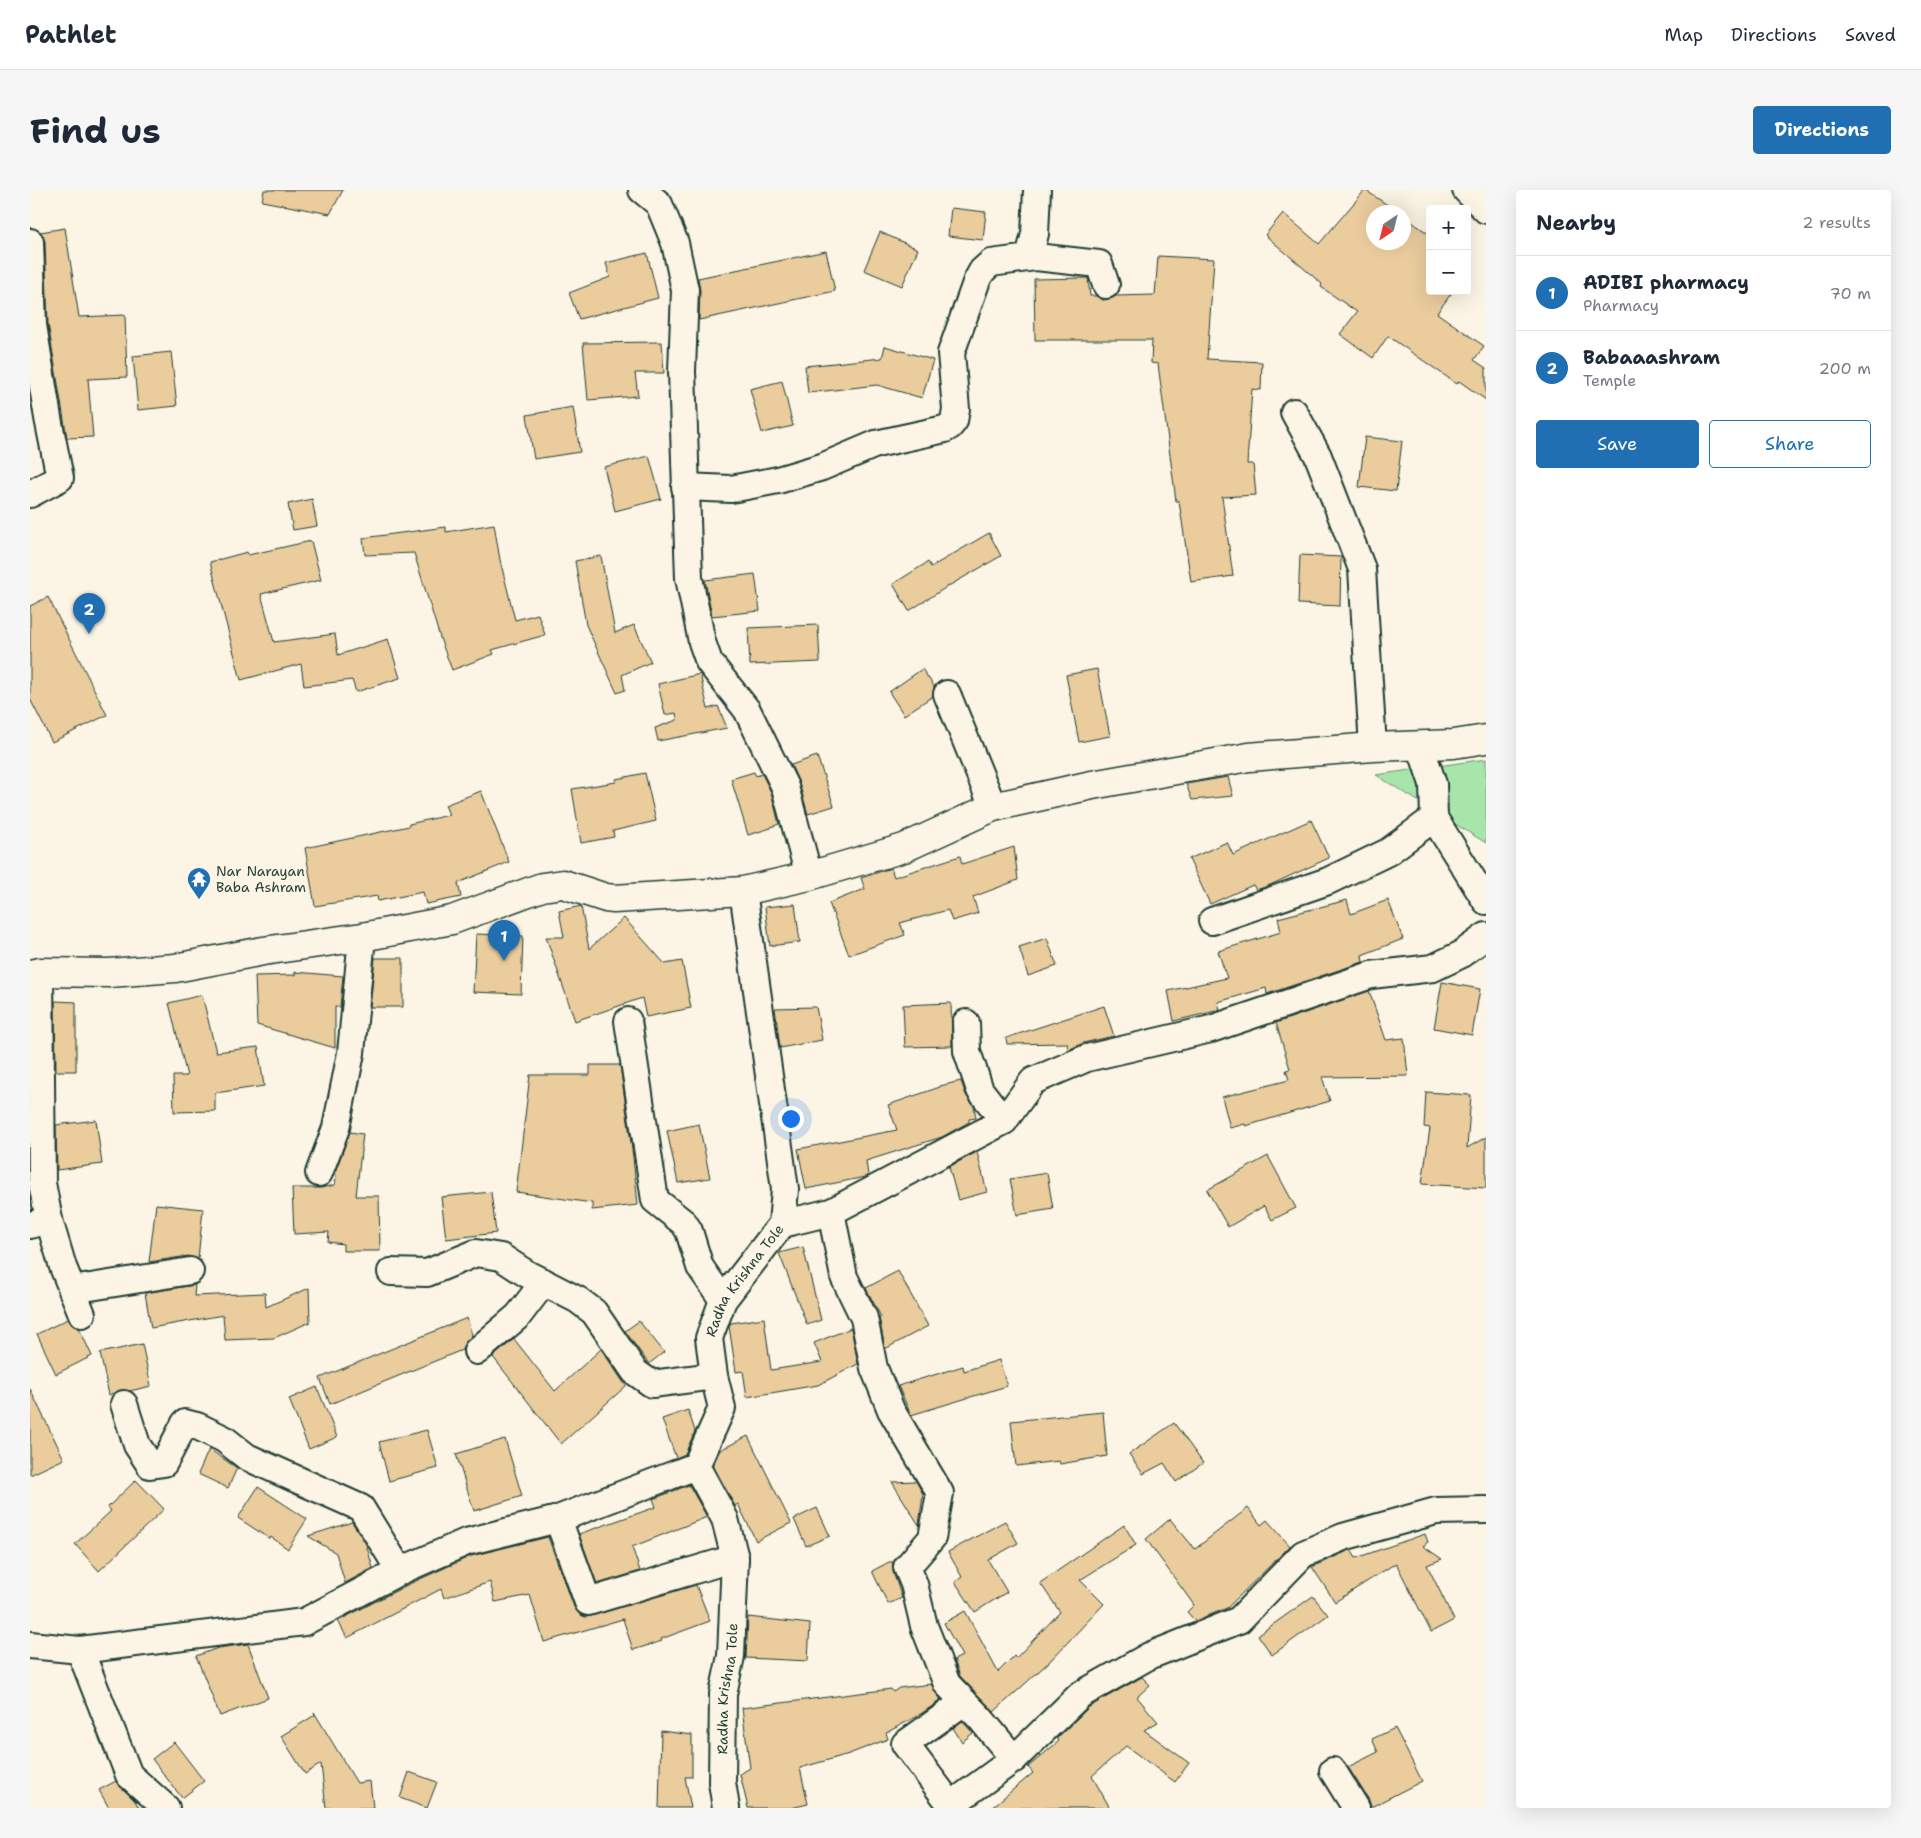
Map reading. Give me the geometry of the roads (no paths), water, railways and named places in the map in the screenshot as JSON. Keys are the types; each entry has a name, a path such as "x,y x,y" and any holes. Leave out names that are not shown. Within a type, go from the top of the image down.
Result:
{"street":[{"path":"642,190 659,204 674,243 684,290 682,371 688,578 702,642 709,662 747,710 785,786 809,876"},
{"path":"1036,257 1031,249 1035,234 1037,190"},
{"path":"1466,190 1486,210"},
{"path":"30,242 33,325 60,478 30,494"},
{"path":"685,487 731,489 778,480 822,468 876,444 945,429 950,426 954,421 956,409 951,353 977,280 982,271 991,263 1036,257 1099,264 1106,285"},
{"path":"1294,412 1318,456 1362,568 1373,747"},
{"path":"946,694 993,807"},
{"path":"82,1314 63,1268 39,1222 42,1183 35,973 109,973 175,968 263,951 362,937 452,920 542,887 553,885 564,884 614,899 743,891 809,876 904,848 993,807 1092,785 1249,757 1373,747 1454,744 1486,739"},
{"path":"1420,745 1433,784 1434,818 1486,901"},
{"path":"1212,921 1328,881 1388,852 1434,818"},
{"name":"Radha Krishna Tole","path":"726,1808 722,1782 723,1694 731,1656 736,1558 725,1519 696,1466 722,1408 714,1376 709,1338 723,1300 782,1224 785,1190 743,891"},
{"path":"782,1224 830,1212 1004,1121 1033,1082 1087,1058 1212,1029 1371,975 1433,968 1460,955 1486,936"},
{"path":"319,1173 336,1128 351,1053 362,937"},
{"path":"628,1021 655,1200 684,1223 689,1231 700,1268 723,1300"},
{"path":"966,1023 967,1051 980,1090 1004,1121"},
{"path":"830,1212 844,1277 864,1318 874,1368 891,1410 940,1493 932,1538 907,1566 914,1584 924,1626 947,1684 1014,1759"},
{"path":"391,1272 426,1273 476,1253 501,1257 527,1274 578,1300 594,1312 635,1372 652,1384 714,1376"},
{"path":"72,1290 190,1271"},
{"path":"477,1351 518,1316 544,1282"},
{"path":"124,1404 137,1445 150,1465 164,1463 184,1423 197,1426 224,1439 247,1457 360,1508 400,1571"},
{"path":"32,1639 80,1650 304,1622 400,1571 466,1542 558,1519 696,1466"},
{"path":"964,1702 905,1744 951,1806 1014,1759 1080,1695 1148,1656 1239,1620 1303,1554 1343,1537 1436,1511 1486,1510"},
{"path":"558,1519 588,1602 736,1558"},
{"path":"80,1650 130,1775 166,1808"},
{"path":"1333,1771 1356,1808"}],"place":[{"name":"Babaaashram","path":"89,634"},
{"name":"Nar Narayan Baba Ashram","path":"199,900"},
{"name":"ADIBI pharmacy","path":"504,961"}]}
